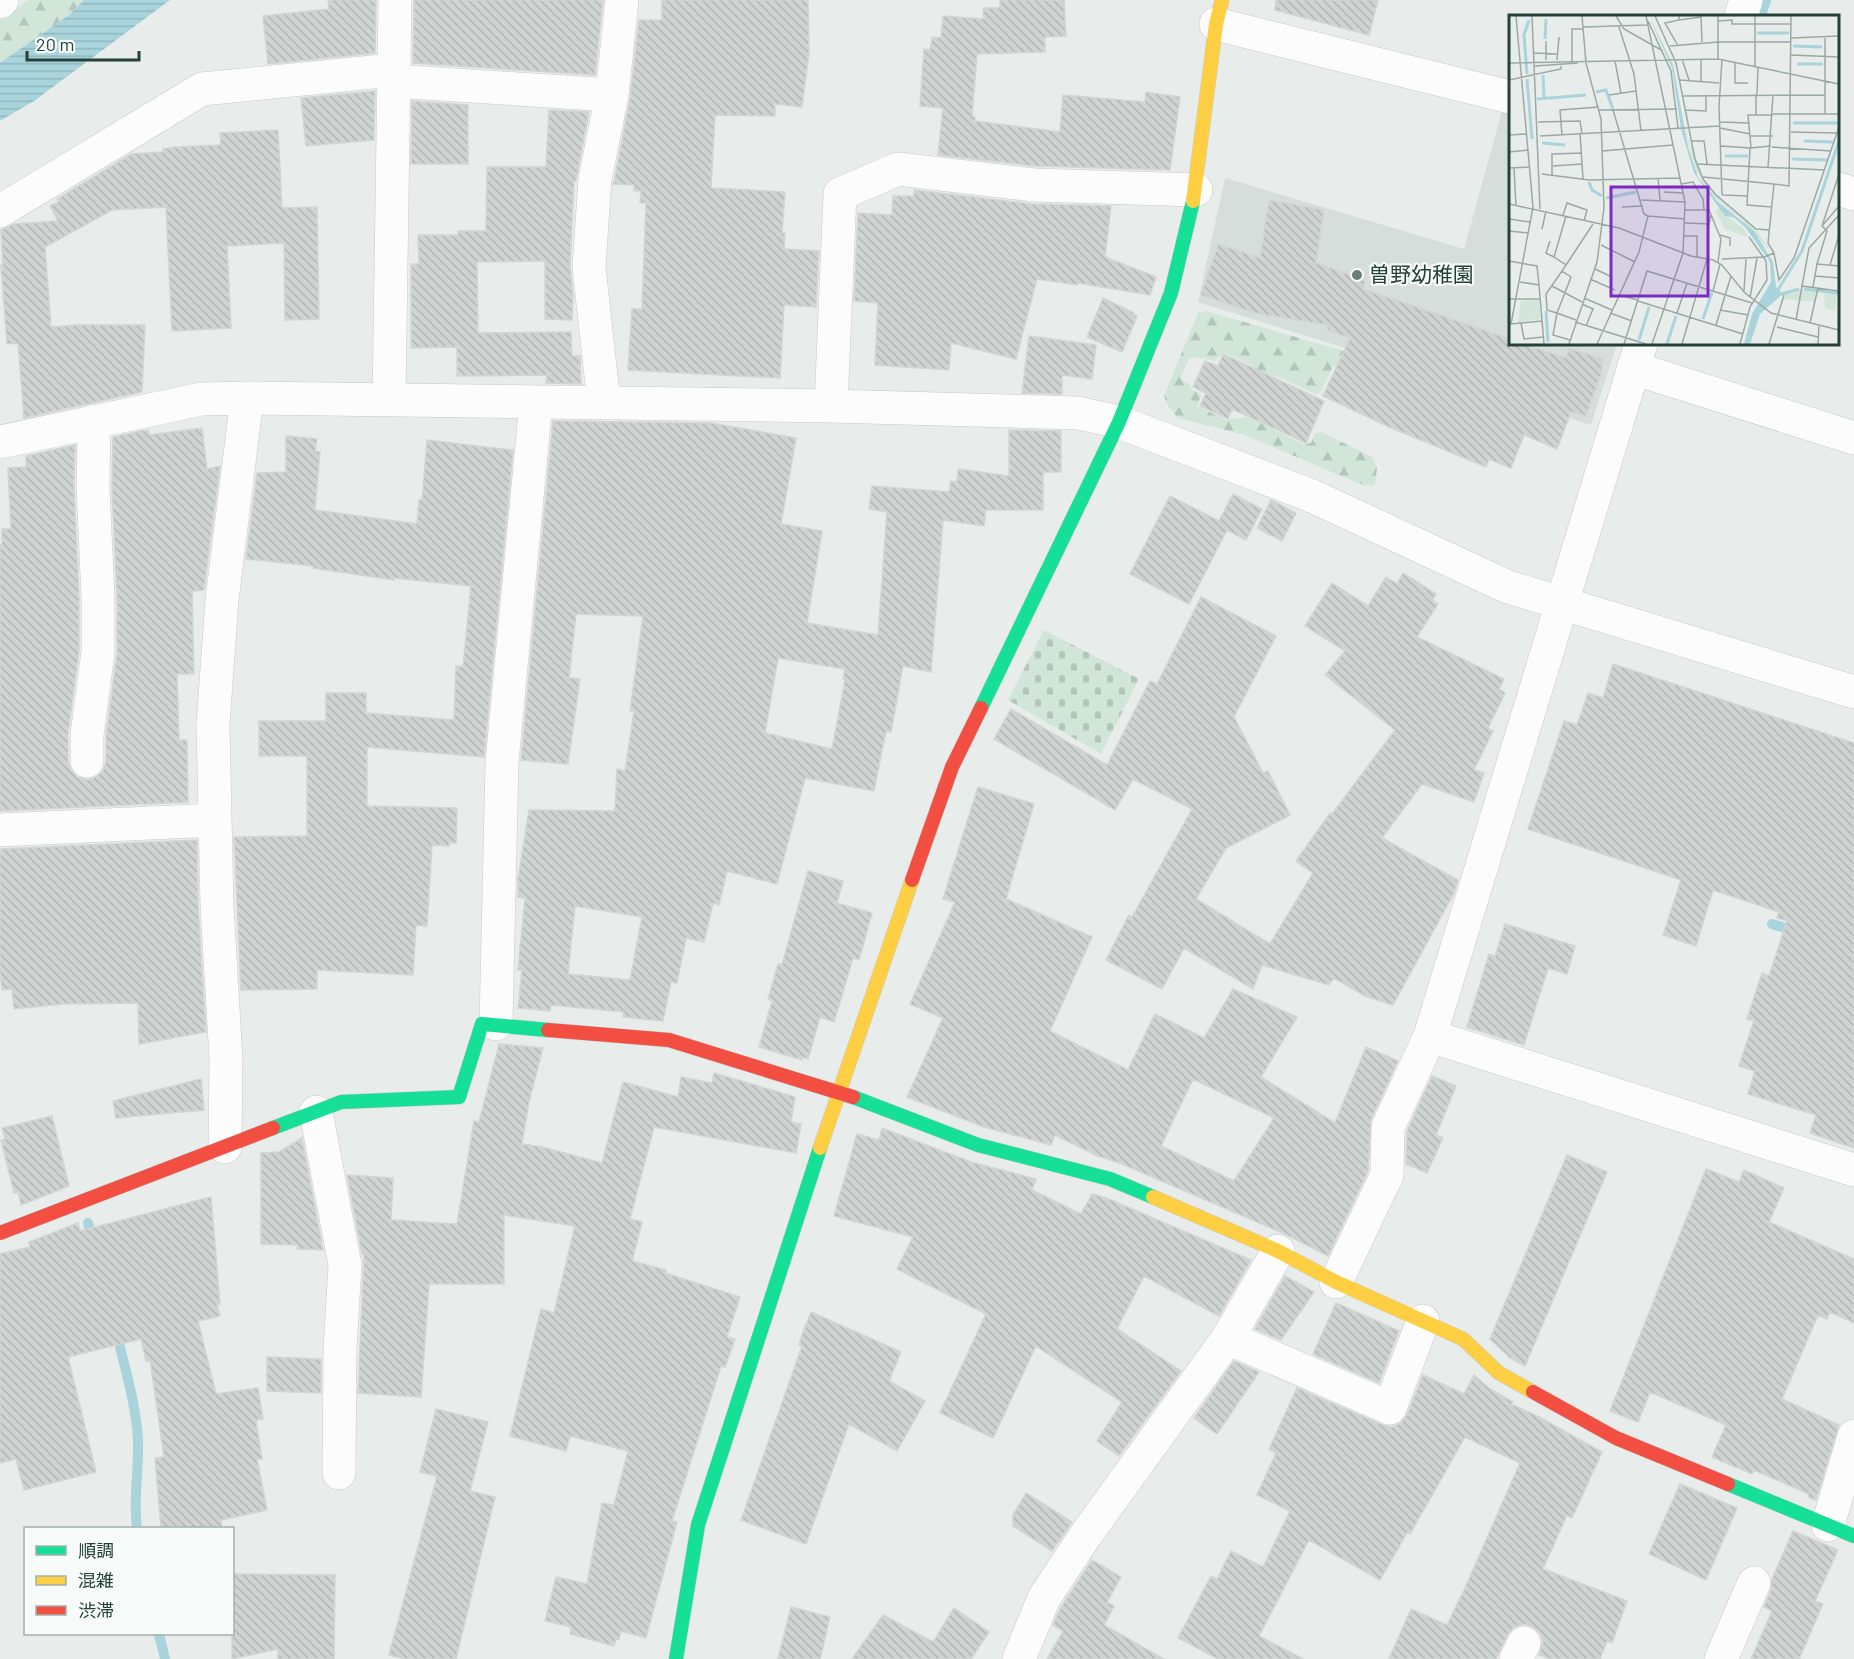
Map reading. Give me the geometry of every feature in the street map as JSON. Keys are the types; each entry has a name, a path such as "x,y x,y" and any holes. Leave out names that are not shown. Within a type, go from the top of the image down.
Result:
{"street":[{"path":"389,400 395,0"},
{"path":"604,403 589,267 595,179 612,95 622,0"},
{"path":"1741,15 1746,0"},
{"path":"676,1659 698,1525 839,1091 952,767 1119,422 1171,293 1196,190 1219,10 1509,97"},
{"path":"0,211 202,89 393,75 612,95"},
{"path":"831,406 840,194 898,169 1034,184 1196,190"},
{"path":"1839,189 1854,194"},
{"path":"1336,1282 1387,1175 1388,1127 1430,1036 1637,356 1854,438"},
{"path":"225,1147 226,1059 213,724 222,611 247,398"},
{"path":"0,442 201,399 831,406 1078,413 1119,422 1312,496 1508,587 1854,692"},
{"path":"496,1024 502,762 536,402"},
{"path":"87,761 87,735 98,652 93,488 94,421"},
{"path":"0,830 215,820"},
{"path":"0,1233 341,1102 459,1097 482,1024 669,1040 839,1091 978,1145 1110,1179 1278,1251 1336,1282 1463,1339 1499,1373 1616,1438 1841,1530 1854,1436"},
{"path":"1430,1036 1854,1170"},
{"path":"316,1112 345,1265 340,1349 339,1473"},
{"path":"1018,1659 1044,1598 1085,1536 1228,1338 1278,1251"},
{"path":"1228,1338 1390,1407 1423,1321"},
{"path":"1721,1659 1754,1583"}],"shaded area":[{"name":"曽野幼稚園","path":"1502,111 1509,113 1509,345 1617,345 1591,425 1198,302 1225,178 1464,249"}],"green space":[{"path":"29,0 84,0 69,15 0,63 0,19"},
{"path":"1206,311 1389,364 1333,367 1320,393 1316,394 1274,375 1267,378 1254,376 1253,366 1225,353 1222,353 1216,361 1192,357 1181,376 1191,389 1201,396 1197,406 1226,420 1247,417 1304,444 1311,443 1315,433 1322,432 1372,457 1377,468 1375,485 1365,486 1245,435 1178,418 1169,408 1164,396 1198,313"},
{"path":"1044,630 1139,679 1101,754 1008,700"}],"water":[{"path":"84,0 170,0 34,101 0,121 0,63 69,15"}],"building":[{"path":"328,0 376,0 375,53 268,64 263,16 329,9"},
{"path":"414,0 603,0 595,75 413,63"},
{"path":"662,0 808,0 809,53 802,107 775,104 775,116 715,115 711,188 785,192 782,233 785,233 784,249 819,251 816,307 784,305 780,378 628,370 632,309 642,309 646,203 640,203 641,191 634,191 634,185 613,184 630,99 639,20 662,20"},
{"path":"1000,0 1064,0 1066,36 1045,37 1045,52 977,54 972,116 975,117 975,121 1060,132 1063,95 1145,102 1146,92 1180,97 1170,170 1035,166 938,155 943,108 920,106 924,49 930,50 932,37 941,38 943,16 984,19 983,8 1000,8"},
{"path":"1276,0 1378,0 1369,35 1275,10"},
{"path":"375,91 374,140 306,146 301,98"},
{"path":"412,101 468,105 468,164 411,164"},
{"path":"549,110 589,112 576,181 574,181 570,266 573,295 572,320 545,319 545,261 477,262 478,333 571,332 572,356 580,356 581,384 546,383 547,375 457,376 457,347 411,348 411,264 419,264 418,235 458,235 458,231 486,231 487,167 546,167"},
{"path":"278,130 282,208 317,207 319,319 285,320 284,243 227,246 231,328 172,331 166,207 112,210 45,247 51,327 145,325 142,392 24,418 18,343 7,344 1,265 3,265 1,230 14,224 58,221 50,206 59,202 57,199 131,154 163,152 163,149 175,147 221,145 220,133"},
{"path":"914,190 1032,204 1111,206 1105,257 1156,277 1150,295 1037,279 1016,359 951,343 949,370 875,365 878,303 854,301 858,213 892,215 893,196 914,196"},
{"path":"1269,200 1324,210 1316,263 1365,280 1363,289 1509,339 1509,345 1526,345 1566,358 1569,348 1602,359 1602,371 1586,416 1571,412 1557,449 1524,435 1511,468 1489,459 1486,467 1387,426 1323,396 1350,338 1327,330 1328,325 1255,313 1201,295 1218,244 1260,258"},
{"path":"1103,298 1137,316 1122,352 1087,337"},
{"path":"1029,336 1096,345 1092,379 1062,375 1062,394 1022,393"},
{"path":"1223,354 1324,401 1306,443 1232,409 1228,419 1200,406 1206,393 1193,387 1205,361 1218,366"},
{"path":"553,421 711,423 796,438 781,524 822,531 807,623 878,635 887,512 869,509 872,486 949,492 951,481 957,482 958,469 1009,476 1009,430 1061,431 1061,472 1043,472 1043,510 986,510 984,526 943,520 931,672 903,666 891,732 886,731 874,791 805,778 777,884 727,871 719,905 713,903 704,942 686,938 677,983 671,982 663,1021 623,1017 624,1012 551,1005 550,1011 518,1008 522,970 518,970 525,898 518,897 518,879 529,810 615,811 617,769 625,771 634,711 630,711 643,616 576,614 569,678 580,679 568,764 521,760","holes":["778,658 845,669 832,749 765,733","575,906 642,917 630,980 568,974"]},
{"path":"202,428 207,469 220,466 204,590 192,591 194,674 177,674 179,740 187,740 188,802 0,811 0,545 2,545 2,529 11,529 8,468 26,467 26,456 75,445 74,489 79,651 68,733 68,761 77,777 88,780 103,771 106,762 106,736 117,654 112,488 113,437 148,430 149,435"},
{"path":"286,436 317,439 315,451 320,452 315,510 417,524 419,500 422,500 427,440 513,450 484,757 367,747 367,806 457,808 456,843 449,843 449,846 432,845 427,926 416,925 413,975 317,970 317,989 241,990 234,837 307,836 307,756 259,756 259,721 326,721 326,693 366,693 366,713 454,720 456,666 463,667 471,586 394,578 394,580 313,568 313,566 246,559 257,473 286,472"},
{"path":"1233,494 1262,509 1246,540 1227,530 1189,604 1130,574 1170,496 1219,521"},
{"path":"1271,500 1296,513 1282,541 1257,528"},
{"path":"1403,573 1436,594 1432,600 1438,604 1417,637 1504,679 1499,689 1505,693 1488,728 1493,731 1474,770 1484,773 1474,802 1422,784 1382,838 1458,880 1454,893 1393,1005 1365,996 1334,978 1329,985 1262,965 1253,989 1184,948 1162,989 1106,960 1129,915 1132,917 1192,809 1133,779 1115,810 994,739 1011,709 1107,765 1150,681 1157,684 1201,597 1276,636 1234,717 1263,773 1268,771 1290,815 1226,848 1196,899 1270,944 1313,873 1296,861 1330,813 1332,814 1395,730 1325,675 1345,651 1305,626 1332,583 1368,606 1386,577 1397,584"},
{"path":"1613,664 1854,743 1854,1148 1810,1133 1816,1115 1748,1094 1755,1071 1739,1066 1754,1021 1747,1019 1762,973 1769,976 1787,921 1777,918 1779,912 1713,890 1696,946 1663,935 1681,880 1528,829 1564,721 1577,725 1588,693 1603,698"},
{"path":"978,787 1034,804 1006,899 1092,937 1050,1031 1128,1070 1155,1014 1204,1038 1233,989 1297,1017 1261,1077 1335,1123 1366,1047 1398,1061 1371,1120 1368,1171 1328,1256 1285,1234 1098,1156 1055,1135 1051,1145 984,1127 907,1097 943,1018 910,1004 955,902 943,899","holes":["1193,1079 1274,1118 1234,1181 1161,1146"]},
{"path":"197,840 198,906 206,1032 139,1044 138,1003 63,1004 14,1009 12,989 2,990 0,972 0,849"},
{"path":"808,871 843,881 837,903 872,913 859,960 853,958 834,1022 820,1017 808,1059 802,1057 802,1060 759,1047 772,1001 768,999 778,964 782,965"},
{"path":"1505,924 1575,946 1567,974 1548,968 1524,1045 1467,1027 1489,954 1495,956"},
{"path":"499,1044 543,1048 529,1102 522,1144 602,1163 623,1082 678,1097 681,1077 712,1083 714,1073 795,1097 791,1122 801,1124 796,1153 654,1127 630,1219 642,1222 632,1261 666,1270 665,1273 740,1297 727,1337 735,1339 725,1367 721,1366 672,1521 677,1522 646,1638 621,1631 614,1646 570,1634 571,1627 545,1621 556,1577 587,1584 602,1503 614,1505 628,1451 570,1436 566,1451 510,1436 541,1309 554,1313 575,1226 504,1215 504,1284 429,1284 421,1397 358,1393 364,1254 362,1254 347,1175 393,1178 391,1220 457,1224 474,1121 479,1122"},
{"path":"1432,1076 1456,1086 1436,1135 1443,1138 1427,1173 1406,1164 1407,1131"},
{"path":"201,1079 204,1110 116,1118 113,1101"},
{"path":"52,1116 69,1186 21,1205 18,1192 14,1193 1,1140 5,1139 2,1128"},
{"path":"882,1128 971,1162 1036,1179 1032,1190 1081,1214 1092,1194 1104,1197 1251,1260 1219,1316 1144,1276 1117,1329 1181,1371 1119,1456 1097,1441 1122,1402 1036,1346 993,1438 940,1413 986,1314 897,1269 913,1237 834,1216 857,1134 879,1140"},
{"path":"302,1138 323,1250 297,1249 298,1245 261,1244 261,1153 279,1152"},
{"path":"1567,1155 1607,1172 1525,1366 1510,1358 1490,1339"},
{"path":"1706,1169 1739,1182 1744,1170 1784,1188 1769,1222 1854,1259 1854,1323 1830,1312 1827,1319 1818,1315 1782,1399 1839,1425 1816,1500 1808,1497 1809,1494 1754,1470 1752,1474 1712,1457 1726,1425 1650,1392 1638,1422 1610,1411"},
{"path":"211,1197 220,1304 217,1305 220,1316 198,1321 216,1394 258,1388 263,1419 256,1420 262,1459 257,1459 267,1510 221,1520 222,1527 161,1527 155,1458 164,1457 150,1360 146,1361 141,1339 68,1357 96,1472 24,1490 16,1459 0,1463 0,1254 30,1247 29,1242 78,1223 80,1231"},
{"path":"1285,1276 1314,1292 1281,1340 1255,1329"},
{"path":"1336,1303 1399,1331 1379,1383 1313,1354"},
{"path":"811,1312 901,1352 889,1381 925,1401 897,1451 849,1424 806,1544 741,1520 802,1346 799,1345"},
{"path":"267,1357 321,1359 321,1393 267,1391"},
{"path":"1234,1361 1259,1372 1217,1434 1194,1418"},
{"path":"1423,1375 1464,1394 1474,1375 1490,1389 1513,1402 1511,1404 1602,1452 1572,1518 1567,1515 1543,1569 1627,1601 1612,1643 1607,1641 1600,1659 1551,1659 1539,1655 1543,1642 1540,1633 1533,1627 1523,1624 1514,1627 1508,1634 1496,1659 1389,1659 1411,1609 1447,1625 1520,1463 1465,1437 1410,1534 1407,1533 1380,1580 1309,1540 1259,1636 1303,1659 1218,1659 1178,1638 1211,1576 1217,1579 1231,1551 1263,1567 1290,1511 1257,1495 1276,1453 1269,1449 1297,1388 1392,1427 1401,1423 1407,1415"},
{"path":"436,1409 488,1422 470,1491 495,1497 456,1659 405,1659 389,1655 437,1476 420,1472"},
{"path":"1680,1484 1737,1508 1706,1580 1649,1554"},
{"path":"1026,1493 1072,1522 1052,1551 1013,1526 1013,1515"},
{"path":"1793,1531 1838,1550 1815,1601 1823,1604 1799,1659 1751,1659 1772,1611 1764,1607 1771,1590 1772,1579"},
{"path":"1092,1560 1121,1577 1107,1602 1114,1606 1104,1625 1164,1659 1047,1659 1063,1631 1053,1625 1061,1607"},
{"path":"234,1574 335,1575 334,1659 278,1659 278,1649 232,1659"},
{"path":"791,1607 830,1617 820,1659 778,1659"},
{"path":"954,1608 989,1632 971,1659 852,1659 883,1615 933,1642"}],"waterway":[{"path":"1761,15 1766,0"},
{"path":"1772,924 1798,932"},
{"path":"88,1223 93,1242"},
{"path":"116,1330 137,1426 137,1527"},
{"path":"159,1635 165,1659"}],"traffic: fast":[{"path":"981,708 1119,422 1171,293 1193,201"},
{"path":"273,1128 341,1102 459,1097 482,1024 548,1030"},
{"path":"853,1097 978,1145 1110,1179 1153,1197"},
{"path":"676,1659 698,1525 820,1148"},
{"path":"1728,1484 1854,1536"}],"traffic: slow":[{"path":"1193,201 1216,24 1222,0"},
{"path":"820,1148 912,880"},
{"path":"1153,1197 1278,1251 1336,1282 1463,1339 1499,1373 1533,1392"}],"traffic: jam":[{"path":"912,880 952,767 981,708"},
{"path":"548,1030 669,1040 853,1097"},
{"path":"0,1233 273,1128"},
{"path":"1533,1392 1616,1438 1728,1484"}],"place":[{"name":"曽野幼稚園","path":"1357,275"}]}
